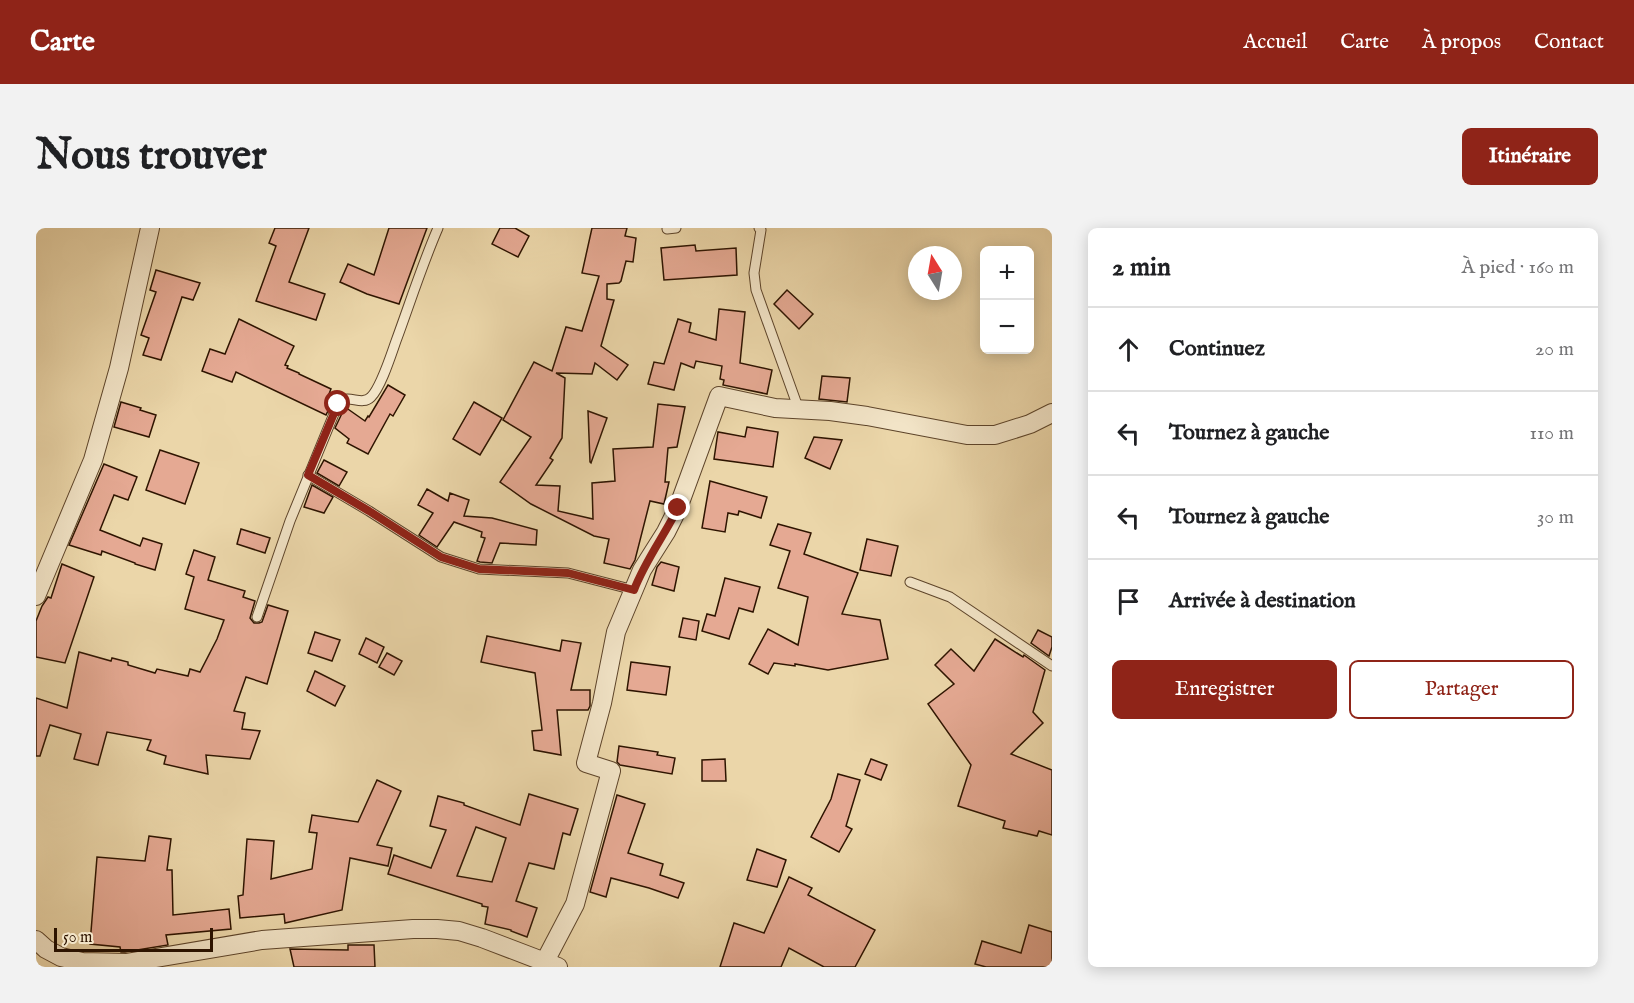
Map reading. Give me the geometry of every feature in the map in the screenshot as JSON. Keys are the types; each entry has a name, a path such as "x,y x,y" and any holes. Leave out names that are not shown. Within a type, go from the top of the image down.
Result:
{"street":[{"path":"36,596 93,460 119,368 150,228"},
{"path":"36,940 46,949 61,957 82,962 126,963 262,940 413,928 437,929 459,931 482,938 549,965 575,904 611,771 586,763 602,703 616,632 642,570 678,508 719,396 775,408 867,416 967,435 995,435 1030,424 1052,413"}],"lane":[{"path":"257,617 308,475 338,404 341,399 362,401 373,395 387,365 438,228"},
{"path":"759,228 761,230 754,273 756,290 799,410"},
{"path":"308,475 441,557 479,569 568,573 634,590"},
{"path":"910,582 950,597 1052,666"}],"building":[{"path":"275,228 309,228 289,282 325,294 316,320 256,301 276,246 269,243"},
{"path":"389,228 427,228 399,304 367,294 340,282 348,264 374,275"},
{"path":"500,228 515,228 529,236 518,257 492,244"},
{"path":"592,228 627,228 625,236 636,238 633,262 626,261 619,283 607,284 607,299 614,300 601,346 628,365 617,380 595,363 592,374 556,373 565,378 562,438 550,458 553,460 536,485 560,486 558,511 593,519 592,483 615,481 613,449 653,447 658,404 685,407 677,447 668,448 665,482 669,482 664,504 650,501 635,560 630,569 604,563 609,539 594,536 531,504 500,482 531,437 503,420 534,362 552,371 566,327 582,331 599,276 582,273"},
{"path":"695,245 696,251 736,248 737,275 664,280 661,248"},
{"path":"156,270 200,283 193,300 182,297 161,360 143,355 149,338 141,335 156,292 150,290"},
{"path":"787,290 813,314 799,329 774,304"},
{"path":"719,309 745,312 740,363 772,370 767,394 723,385 724,380 720,379 722,366 696,361 694,368 681,363 674,390 648,384 654,362 664,364 678,319 691,323 689,332 716,340"},
{"path":"239,319 294,346 285,365 331,389 329,394 334,398 326,415 236,372 232,382 202,371 210,349 225,354"},
{"path":"822,376 850,378 847,402 819,399"},
{"path":"388,385 405,395 393,416 390,414 368,454 347,443 349,439 335,428 345,407 365,421"},
{"path":"121,402 156,415 149,437 114,427"},
{"path":"474,402 502,418 480,455 453,439"},
{"path":"588,411 607,418 591,463 590,462"},
{"path":"747,427 778,432 773,467 714,459 718,432 745,437"},
{"path":"814,437 842,440 830,469 805,458"},
{"path":"160,450 199,463 185,504 146,490"},
{"path":"324,460 347,472 339,486 317,473"},
{"path":"104,464 137,477 128,500 114,495 100,530 140,546 143,538 162,544 155,570 102,551 101,555 69,545"},
{"path":"710,481 767,497 761,518 739,511 738,515 728,513 725,532 702,528"},
{"path":"312,485 333,497 324,513 304,507"},
{"path":"427,489 448,501 450,493 469,500 464,516 492,518 537,530 536,545 500,543 492,563 480,562 477,561 485,538 481,537 482,532 454,522 437,547 419,535 433,513 418,505"},
{"path":"778,524 811,533 804,554 858,573 842,614 880,620 888,659 828,670 774,663 768,674 749,664 768,629 798,645 808,597 778,588 790,551 770,545"},
{"path":"241,529 270,538 265,553 237,544"},
{"path":"867,539 898,546 891,576 860,570"},
{"path":"194,550 215,557 208,580 245,591 243,597 255,601 250,618 254,623 262,622 268,605 288,611 267,684 246,677 234,711 245,713 242,729 260,731 250,759 206,755 208,774 164,764 166,756 147,750 151,740 107,732 98,765 74,759 81,734 50,725 40,756 36,756 36,698 67,708 79,652 111,661 112,658 128,662 128,665 155,673 157,669 188,676 190,669 200,672 224,620 185,609 194,577 186,574"},
{"path":"661,562 679,567 674,591 652,585 657,567"},
{"path":"62,564 94,577 65,663 36,657 36,621 42,606 48,597 51,598"},
{"path":"725,578 760,587 753,612 739,608 729,639 702,631 707,614 715,616"},
{"path":"683,618 699,621 696,640 679,637"},
{"path":"1038,630 1052,637 1049,656 1031,643"},
{"path":"315,632 340,640 332,661 308,653"},
{"path":"487,636 560,651 562,640 581,643 571,690 590,690 590,706 588,710 557,710 561,755 534,750 532,731 542,730 535,673 481,662"},
{"path":"366,638 384,647 377,663 359,654"},
{"path":"995,639 1045,670 1033,712 1043,723 1011,754 1052,770 1052,835 1039,831 1037,836 1003,828 1005,821 958,806 971,765 928,704 954,684 935,665 951,649 974,671"},
{"path":"387,653 402,661 394,675 379,667"},
{"path":"631,662 670,667 666,695 627,690"},
{"path":"315,671 345,686 335,706 307,691"},
{"path":"619,746 658,752 657,755 675,758 672,774 620,765 617,762"},
{"path":"725,759 726,781 702,781 702,760"},
{"path":"871,759 887,765 881,780 865,774"},
{"path":"838,774 860,780 846,826 852,829 839,852 811,837 831,799"},
{"path":"377,780 401,791 377,845 392,848 388,866 350,858 342,910 285,923 284,914 240,918 238,896 243,895 247,839 274,841 271,879 312,869 317,833 309,832 312,815 358,822"},
{"path":"529,794 578,809 570,835 563,833 554,869 529,863 516,901 537,908 527,937 511,930 485,924 488,907 482,904 388,874 394,855 431,868 446,830 430,826 438,796 464,803 464,805 520,825","holes":["476,827 506,838 492,882 457,876"]},
{"path":"617,795 645,804 628,853 663,864 660,875 684,883 678,898 611,878 606,897 590,892"},
{"path":"149,836 171,839 167,870 172,870 173,915 229,909 231,929 166,935 168,945 125,952 121,952 120,947 90,944 97,857 145,861"},
{"path":"757,849 786,860 777,887 747,880"},
{"path":"789,877 812,888 808,895 875,930 855,967 824,967 789,948 781,967 720,967 734,923 764,933"},
{"path":"1029,925 1052,932 1052,967 986,967 975,964 982,941 1021,953"},
{"path":"348,945 374,945 375,967 294,967 290,949 348,950"}],"route":[{"path":"338,404 308,475 441,557 479,569 568,573 634,590 642,570 678,508"}]}
